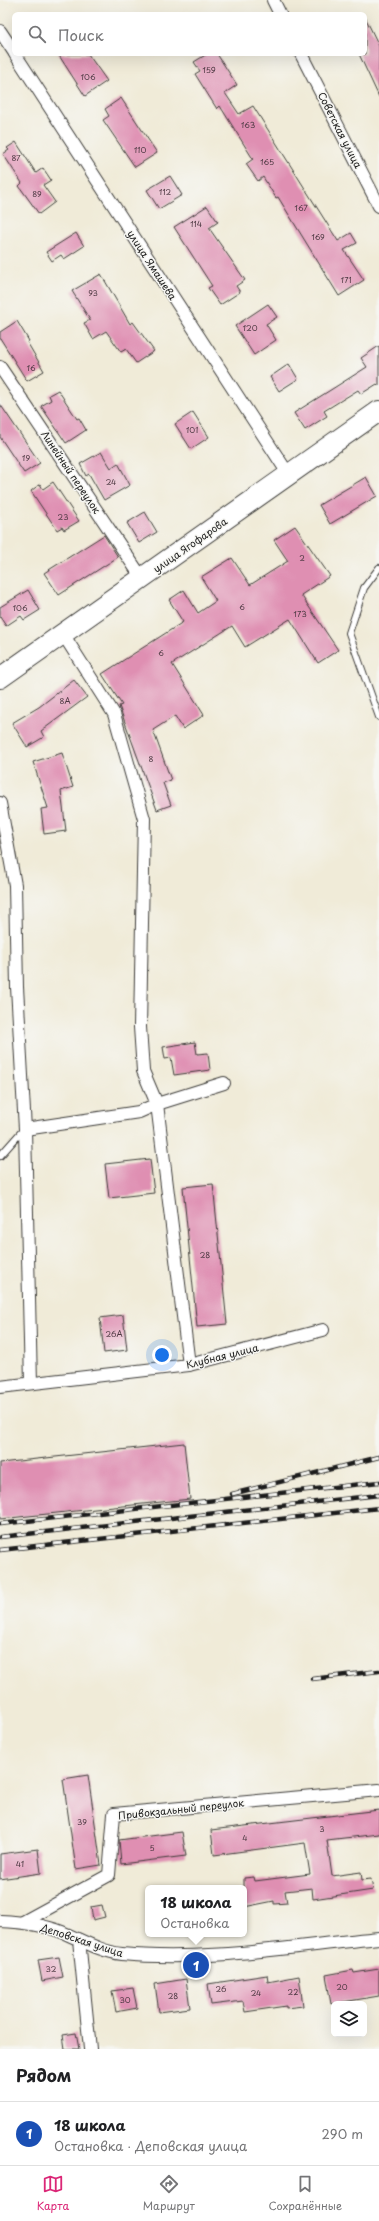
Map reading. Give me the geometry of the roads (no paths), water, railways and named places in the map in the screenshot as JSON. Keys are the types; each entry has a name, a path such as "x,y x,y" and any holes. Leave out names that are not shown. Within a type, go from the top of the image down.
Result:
{"main road":[{"name":"улица Ягофарова","path":"0,678 379,411"}],"street":[{"path":"273,0 279,12"},
{"name":"улица Ямашева","path":"0,31 12,49"},
{"name":"улица Ямашева","path":"17,56 289,475"},
{"name":"Советская улица","path":"302,56 379,206"},
{"name":"Линейный переулок","path":"0,366 142,578"},
{"path":"63,634 114,714 144,819 140,1027 143,1071 157,1104 189,1365"},
{"path":"0,803 15,885 17,987 25,1129 31,1383"},
{"path":"25,1129 139,1112 157,1104 224,1082"},
{"name":"Клубная улица","path":"0,1387 189,1365 323,1330"},
{"name":"Привокзальный переулок","path":"24,1922 109,1875 114,1814 379,1790"},
{"name":"Деповская улица","path":"0,1921 24,1922 61,1932 79,1940 120,1954 168,1956 236,1952 379,1938"},
{"path":"79,1940 90,2049"}],"lane":[{"path":"379,568 364,588 349,633 379,716"},
{"path":"0,1156 25,1129"}],"railway":[{"path":"232,1494 379,1457"},
{"path":"0,1524 379,1482"},
{"path":"0,1537 379,1495"},
{"path":"0,1550 379,1508"},
{"path":"312,1679 379,1671"}],"place":[{"name":"18 школа","path":"196,1965"}]}
